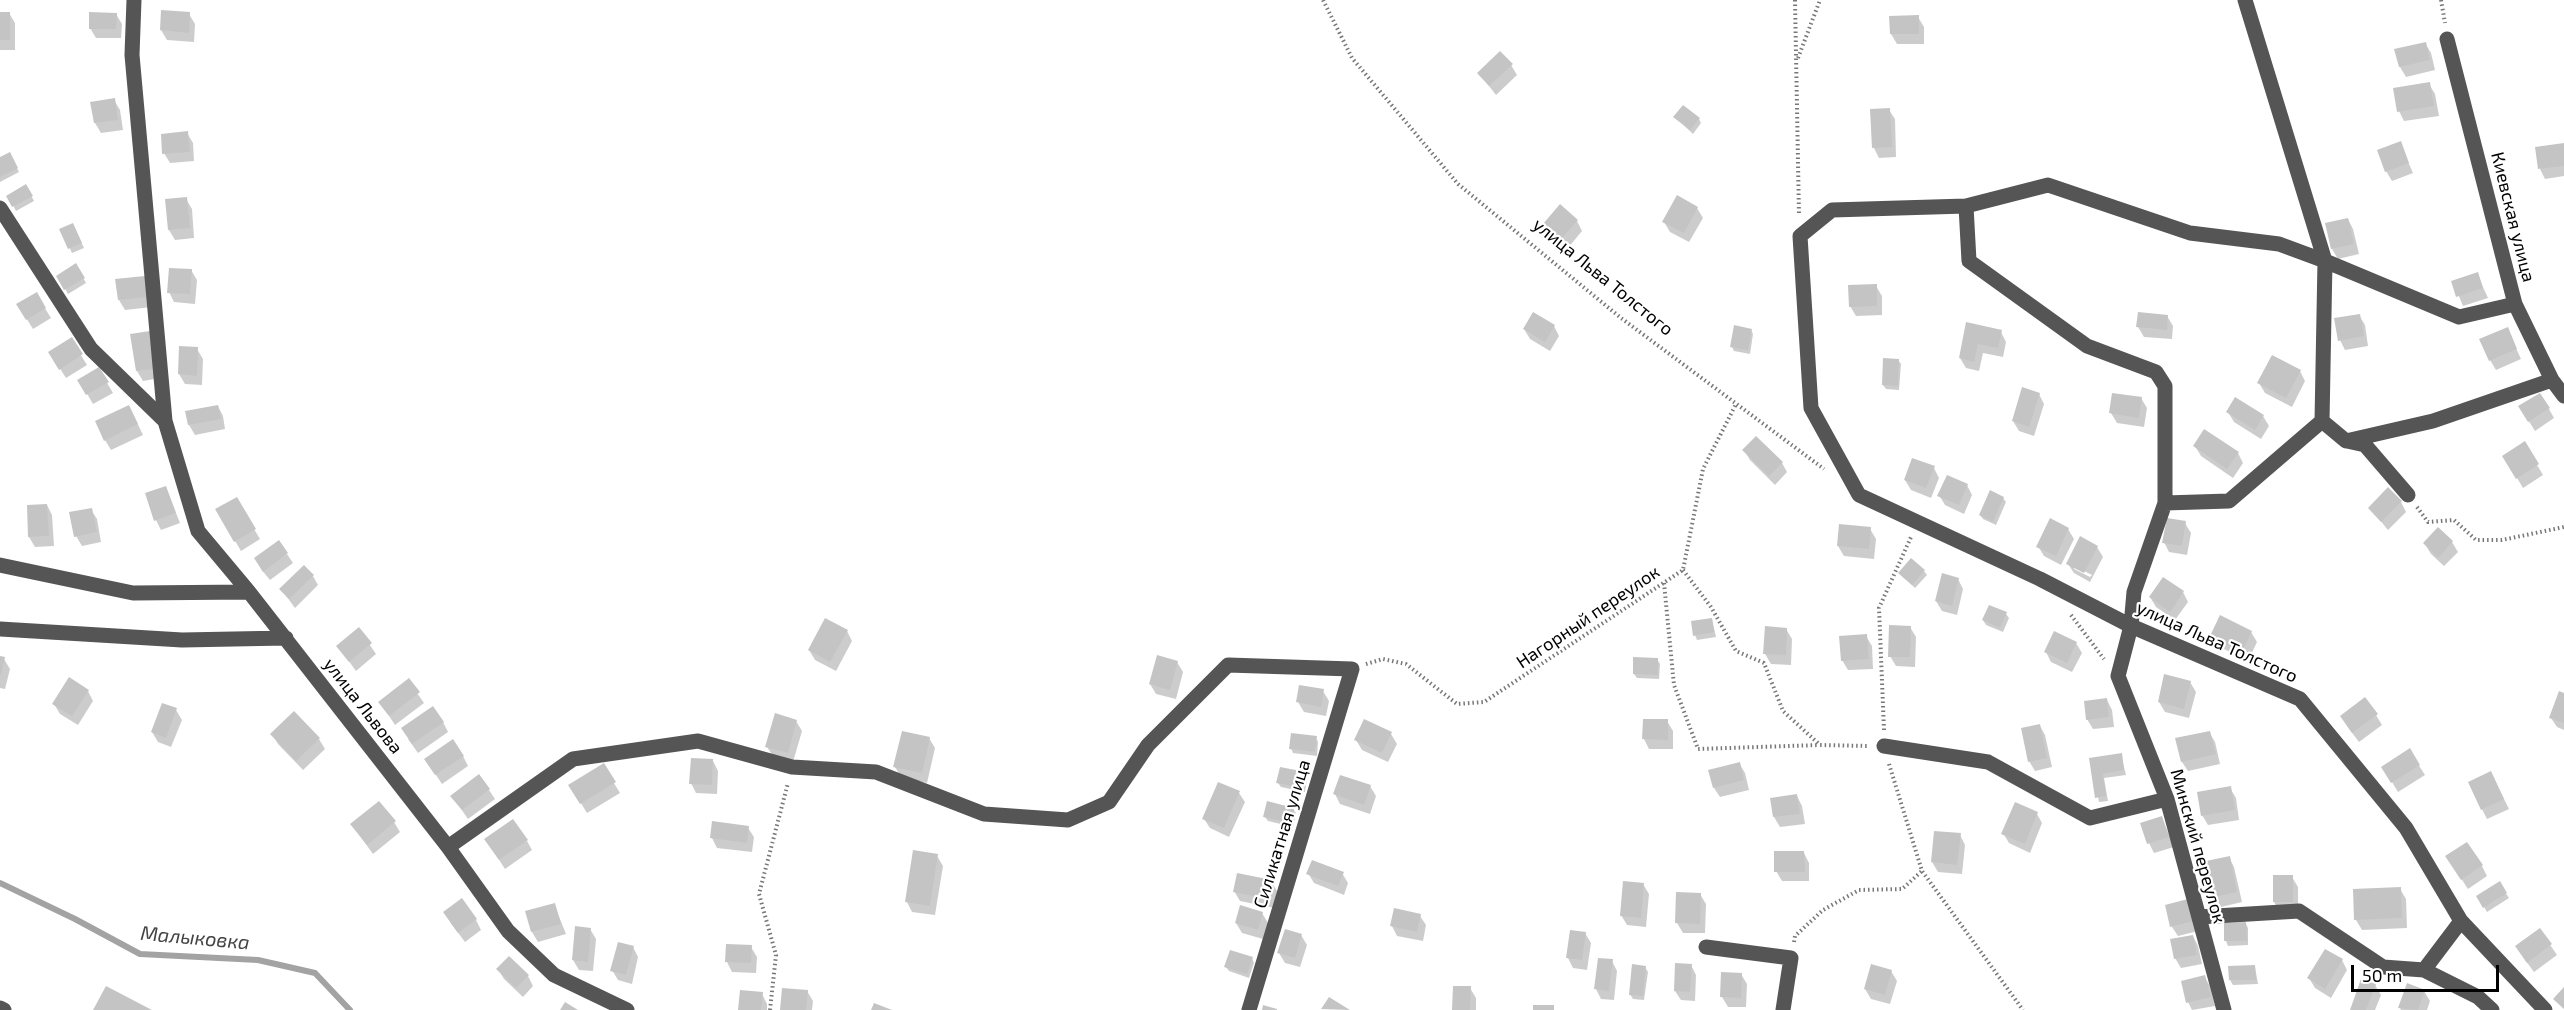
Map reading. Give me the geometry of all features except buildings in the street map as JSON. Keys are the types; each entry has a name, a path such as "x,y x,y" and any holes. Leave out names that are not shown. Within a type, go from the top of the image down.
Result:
{"street":[{"name":"улица Львова","path":"134,0 132,56 165,421 198,531 286,638 448,848 508,932 554,975 627,1010"},
{"path":"2165,504 2229,501 2322,421 2325,261 2245,0"},
{"name":"Киевская улица","path":"2447,39 2515,304 2552,380 2564,396"},
{"path":"1800,236 1832,210 1966,206 2048,185 2190,233 2279,244 2458,317 2515,304"},
{"path":"1966,206 1969,261 2087,346 2156,372 2165,386 2165,504 2134,592 2132,626 2118,676"},
{"path":"0,208 91,349 165,421"},
{"name":"улица Льва Толстого","path":"1800,236 1811,408 1859,495 2040,579 2132,626 2300,699 2406,828 2461,921 2545,1010"},
{"path":"2346,441 2433,421 2552,380"},
{"path":"2322,421 2346,441 2365,445 2408,495"},
{"path":"0,565 133,593 249,592"},
{"path":"0,629 182,640 286,638"},
{"path":"448,848 573,759 698,741 792,766 876,772 984,814 1068,820 1109,802 1148,745 1228,665 1352,669"},
{"name":"Силикатная улица","path":"1249,1010 1352,669"},
{"name":"Минский переулок","path":"2118,676 2167,799 2224,1010"},
{"path":"1884,746 1988,762 2090,818 2167,799"},
{"path":"2199,917 2299,911 2383,967 2424,970 2478,997 2492,1010"},
{"path":"2424,970 2461,921"},
{"path":"1706,946 1791,958 1784,1010"},
{"path":"0,1008 4,1010"}],"path":[{"name":"улица Льва Толстого","path":"1323,0 1353,58 1458,184 1621,318 1830,474"},
{"path":"1795,0 1800,236"},
{"path":"1796,61 1820,0"},
{"path":"2442,0 2447,39"},
{"name":"Нагорный переулок","path":"1352,669 1383,659 1406,664 1457,704 1484,702 1683,570 1703,469 1736,404"},
{"path":"2408,495 2428,522 2454,519 2476,540 2502,540 2564,527"},
{"path":"1917,522 1879,608 1884,746 1922,871 2024,1010"},
{"path":"1683,570 1711,606 1736,651 1764,663 1783,711 1820,745"},
{"path":"1664,583 1674,685 1698,749 1820,745 1884,746"},
{"path":"2070,613 2118,676"},
{"path":"770,1010 776,955 759,894 792,766"},
{"path":"1791,958 1795,936 1823,910 1859,890 1902,890 1922,871"}],"waterway":[{"name":"Малыковка","path":"0,883 75,919 140,954 258,960 315,973 350,1010"}]}
